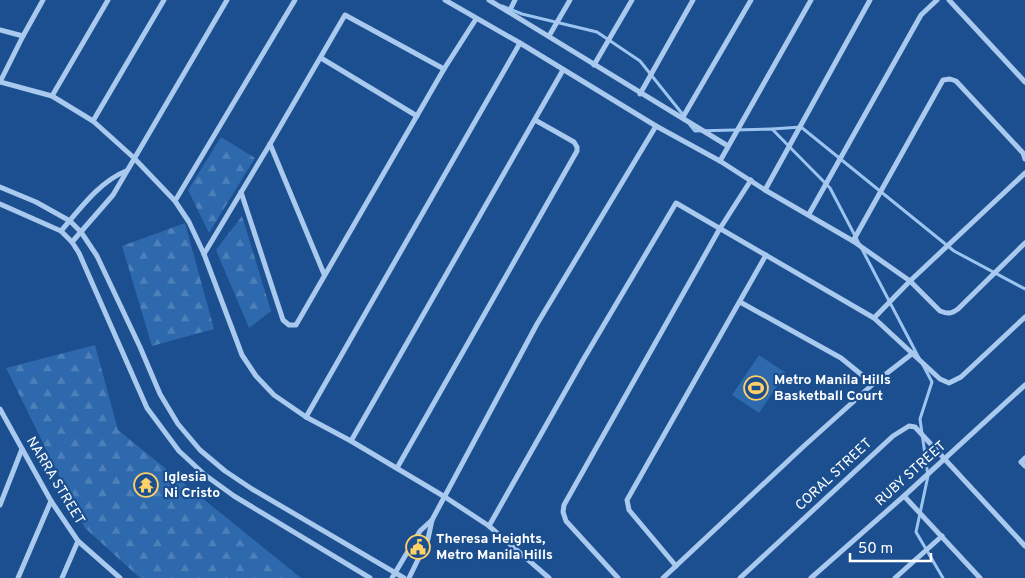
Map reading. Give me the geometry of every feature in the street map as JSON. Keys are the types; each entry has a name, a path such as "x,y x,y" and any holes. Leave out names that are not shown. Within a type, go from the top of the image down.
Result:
{"street":[{"path":"43,0 0,82 52,96 93,120 175,200 189,222 204,254 248,367 274,395 306,418 445,497 489,526 549,578"},
{"path":"52,96 108,0"},
{"path":"93,120 164,0"},
{"path":"72,242 113,196 127,171 136,160 227,0"},
{"path":"175,200 295,0"},
{"path":"445,0 853,241 910,281 940,311 951,314 958,309 1025,244"},
{"path":"489,0 728,146"},
{"path":"509,12 515,0"},
{"path":"549,36 570,0"},
{"path":"594,65 632,0"},
{"path":"640,94 693,0"},
{"path":"683,118 751,0"},
{"path":"720,161 811,0"},
{"path":"765,190 870,0"},
{"path":"809,214 921,15 937,0"},
{"path":"949,0 1025,82"},
{"path":"204,254 321,58 345,14 444,69"},
{"path":"241,192 285,323 293,325 298,323 324,274 444,69 476,19"},
{"path":"0,30 23,36"},
{"path":"306,418 520,43"},
{"path":"321,58 417,116"},
{"path":"351,442 563,70"},
{"path":"853,241 943,80 950,79 956,81 1023,153 1025,159"},
{"path":"397,468 577,151 574,142 535,120"},
{"path":"410,578 428,539 432,520 537,324 656,126"},
{"path":"270,144 324,274"},
{"path":"61,231 100,187 116,175 127,171"},
{"path":"874,318 910,281 1025,173"},
{"path":"618,578 566,521 563,512 564,505 719,230 750,180"},
{"path":"0,187 36,202 70,221 81,232 97,256 160,394 178,424 200,450 225,471 252,489 394,575 404,578"},
{"path":"489,526 583,360 676,203 719,230 874,318 913,352 940,379 949,383 955,381 1025,317"},
{"path":"0,204 61,231 72,242 79,253 147,408 179,451 205,476 234,496 370,578"},
{"path":"676,566 629,510 627,500 766,256"},
{"path":"740,302 841,358 874,384"},
{"path":"663,578 874,384 913,352"},
{"name":"RUBY STREET","path":"811,578 1025,386"},
{"name":"NARRA STREET","path":"0,409 50,501 78,542 120,578"},
{"name":"CORAL STREET","path":"740,578 893,436 904,428 909,426 915,427 945,459"},
{"path":"0,505 22,449"},
{"path":"1025,458 1021,462 1025,466"},
{"path":"945,459 1025,546"},
{"path":"904,496 978,577"},
{"path":"18,578 50,501"},
{"path":"394,575 420,531 432,520"},
{"path":"896,578 942,536"},
{"path":"62,578 78,542"},
{"path":"110,578 112,572"}],"green space":[{"path":"221,137 255,158 209,233 188,190"},
{"path":"242,216 271,311 249,328 216,250"},
{"path":"185,223 214,329 152,346 122,246"},
{"path":"95,345 118,430 301,578 140,578 85,528 6,368"},
{"name":"Metro Manila Hills Basketball Court","path":"759,355 786,373 759,413 732,395"}],"waterway":[{"path":"502,6 522,14 597,32 640,61 684,116"},
{"path":"690,125 695,131 772,129 830,188 919,358"},
{"path":"772,129 801,127 954,251 1025,289"},
{"path":"923,365 932,382 920,419 928,476 916,532 943,578"}],"place":[{"name":"Metro Manila Hills Basketball Court","path":"756,388"},
{"name":"Iglesia Ni Cristo","path":"146,485"},
{"name":"Theresa Heights, Metro Manila Hills","path":"418,547"}]}
